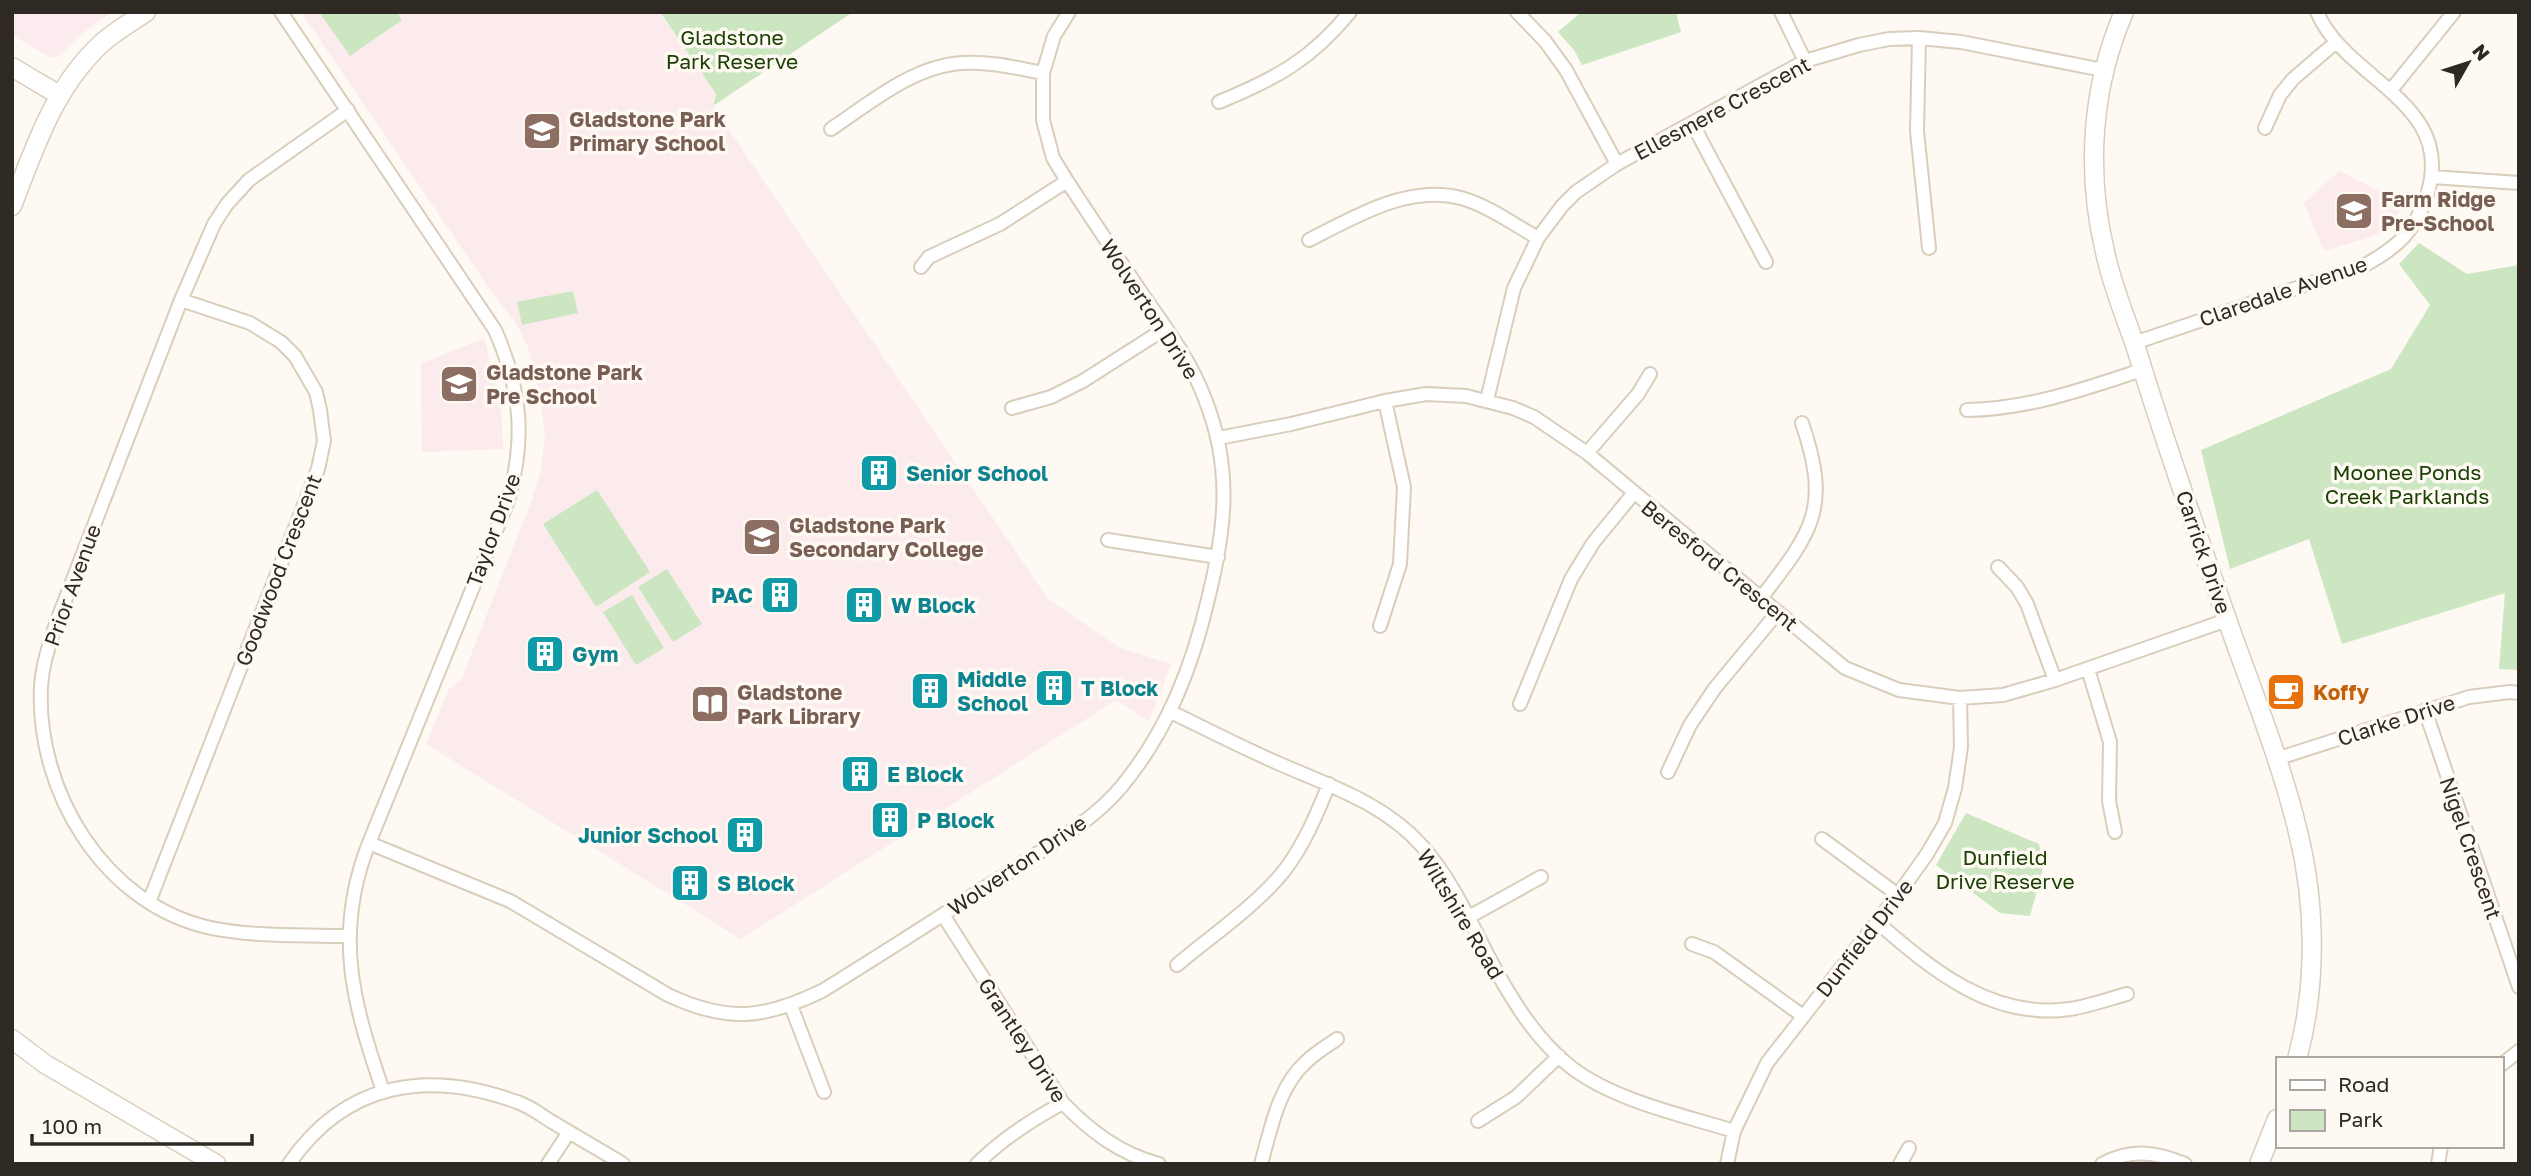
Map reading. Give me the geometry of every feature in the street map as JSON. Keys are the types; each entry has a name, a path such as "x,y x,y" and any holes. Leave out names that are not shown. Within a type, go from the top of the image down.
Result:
{"street":[{"path":"12,206 59,95 103,41 146,12"},
{"name":"Taylor Drive","path":"281,12 495,330 509,362 518,401 519,441 516,473 508,501 369,843 354,893 348,936 355,998 383,1091"},
{"name":"Wolverton Drive","path":"369,843 510,901 668,995 695,1007 727,1014 761,1013 791,1006 822,991 943,915 1086,819 1121,788 1148,752 1171,712 1185,678 1218,557 1225,502 1219,438 1205,397 1182,352 1053,158 1044,120 1043,72 1054,36 1069,12"},
{"path":"1219,102 1262,84 1297,64 1330,37 1350,12"},
{"path":"1517,12 1545,41 1566,70 1617,164"},
{"path":"1781,12 1805,61"},
{"name":"Carrick Drive","path":"2110,12 2110,46"},
{"name":"Carrick Drive","path":"2124,12 2103,70 2097,105 2094,179 2105,252 2142,370 2276,760 2298,832 2307,884 2311,935 2308,991 2297,1057"},
{"name":"Claredale Avenue","path":"2134,343 2365,265 2403,239 2416,224 2432,177 2431,156 2422,127 2409,107 2335,43 2318,12"},
{"path":"2390,90 2454,12"},
{"path":"1919,37 1917,131 1929,247"},
{"name":"Ellesmere Crescent","path":"1487,400 1514,288 1538,238 1576,191 1617,164 1805,61 1859,45 1919,37 1961,41 2103,70"},
{"path":"2265,128 2280,95 2293,79 2335,43"},
{"path":"831,129 899,84 933,69 961,63 1002,65 1043,72"},
{"path":"12,67 59,95"},
{"name":"Prior Avenue","path":"348,110 249,180 227,204 214,224 181,300 57,621 46,655 41,687 45,747 54,784 68,816 96,855 121,880 149,902 173,915 209,928 348,936"},
{"path":"1692,123 1766,262"},
{"path":"2432,177 2481,183 2519,183"},
{"path":"921,267 929,257 1000,224 1067,181"},
{"path":"1309,240 1371,209 1415,196 1438,194 1462,199 1492,211 1538,238"},
{"name":"Goodwood Crescent","path":"149,902 318,469 324,441 316,392 288,349 250,323 181,300"},
{"path":"1012,408 1051,397 1083,381 1166,328"},
{"path":"1967,410 2031,404 2142,370"},
{"path":"1587,453 1638,394 1650,374"},
{"name":"Beresford Crescent","path":"1219,438 1426,394 1487,400 1534,417 1587,453 1633,494 1845,667 1899,690 1960,698 2003,695 2088,669 2227,620"},
{"path":"1380,625 1400,564 1404,487 1384,401"},
{"path":"1761,598 1807,534 1815,509 1818,487 1812,451 1802,423"},
{"path":"1520,704 1572,579 1593,543 1633,494"},
{"path":"1108,540 1218,557"},
{"path":"1998,567 2017,587 2027,604 2055,680"},
{"path":"1668,772 1690,725 1715,688 1778,612"},
{"path":"2088,669 2110,742 2109,801 2115,832"},
{"name":"Clarke Drive","path":"2276,760 2469,696 2519,693"},
{"name":"Dunfield Drive","path":"1727,1164 1734,1132 1767,1063 1898,895 1945,823 1955,788 1961,747 1960,698"},
{"name":"Nigel Crescent","path":"2425,710 2519,986"},
{"name":"Wiltshire Road","path":"1171,712 1273,761 1329,783 1377,808 1422,846 1467,918 1510,996 1539,1037 1573,1069 1621,1095 1734,1132"},
{"path":"1177,965 1244,909 1283,871 1299,849 1329,783"},
{"path":"1822,839 1898,895"},
{"path":"1467,918 1541,877"},
{"name":"Grantley Drive","path":"943,915 1063,1103 1087,1128 1125,1152 1152,1163"},
{"path":"1877,922 1941,974 1980,997 2018,1007 2052,1011 2073,1009 2127,994"},
{"path":"1692,944 1714,952 1803,1016"},
{"path":"791,1006 824,1092"},
{"path":"12,1039 45,1064 216,1164"},
{"path":"1261,1164 1275,1112 1286,1089 1304,1063 1338,1039"},
{"path":"2503,1063 2519,1051"},
{"path":"1478,1121 1516,1097 1559,1056"},
{"path":"289,1164 302,1145 322,1125 342,1111 383,1091 424,1085 463,1085 519,1102 623,1164"},
{"path":"977,1164 1026,1123 1063,1103"},
{"path":"2259,1164 2276,1122"},
{"path":"548,1164 569,1132"},
{"path":"1900,1164 1909,1149"},
{"path":"2102,1164 2125,1153 2153,1154 2185,1164"}],"shaded area":[{"path":"12,12 112,12 82,33 59,56 51,58 12,35"},
{"name":"Gladstone Park Secondary College","path":"301,12 659,12 716,94 712,105 1048,599 1120,648 1171,664 1149,721 1116,700 741,939 426,744 449,689 461,680 529,508 541,470 545,433 538,388 528,347 516,323 493,294"},
{"name":"Farm Ridge Pre-School","path":"2339,171 2404,203 2387,232 2324,251 2304,203"},
{"name":"Gladstone Park Pre School","path":"484,338 501,402 503,449 422,452 421,364"}],"green space":[{"path":"319,12 397,12 402,20 350,56"},
{"name":"Gladstone Park Reserve","path":"660,12 853,12 713,106 716,94"},
{"path":"1581,12 1676,12 1681,32 1582,65 1574,50 1558,32"},
{"name":"Moonee Ponds Creek Parklands","path":"2419,243 2467,274 2519,265 2519,670 2499,669 2505,593 2342,644 2309,539 2230,569 2201,450 2391,369 2430,305 2399,264"},
{"path":"573,291 578,313 522,325 517,302"},
{"path":"597,490 650,572 596,607 543,524"},
{"path":"667,569 702,624 673,642 638,587"},
{"path":"632,595 664,648 636,665 603,612"},
{"name":"Dunfield Drive Reserve","path":"1966,813 2039,844 2043,869 2030,916 2000,913 1936,865"}],"place":[{"name":"Gladstone Park Primary School","path":"542,131"},
{"name":"Farm Ridge Pre-School","path":"2354,211"},
{"name":"Gladstone Park Pre School","path":"459,384"},
{"name":"Senior School","path":"879,473"},
{"name":"Gladstone Park Secondary College","path":"762,537"},
{"name":"PAC","path":"780,595"},
{"name":"W Block","path":"864,605"},
{"name":"Gym","path":"545,654"},
{"name":"T Block","path":"1054,688"},
{"name":"Middle School","path":"930,691"},
{"name":"Koffy","path":"2286,692"},
{"name":"Gladstone Park Library","path":"710,704"},
{"name":"E Block","path":"860,774"},
{"name":"P Block","path":"890,820"},
{"name":"Junior School","path":"745,835"},
{"name":"S Block","path":"690,883"}]}
